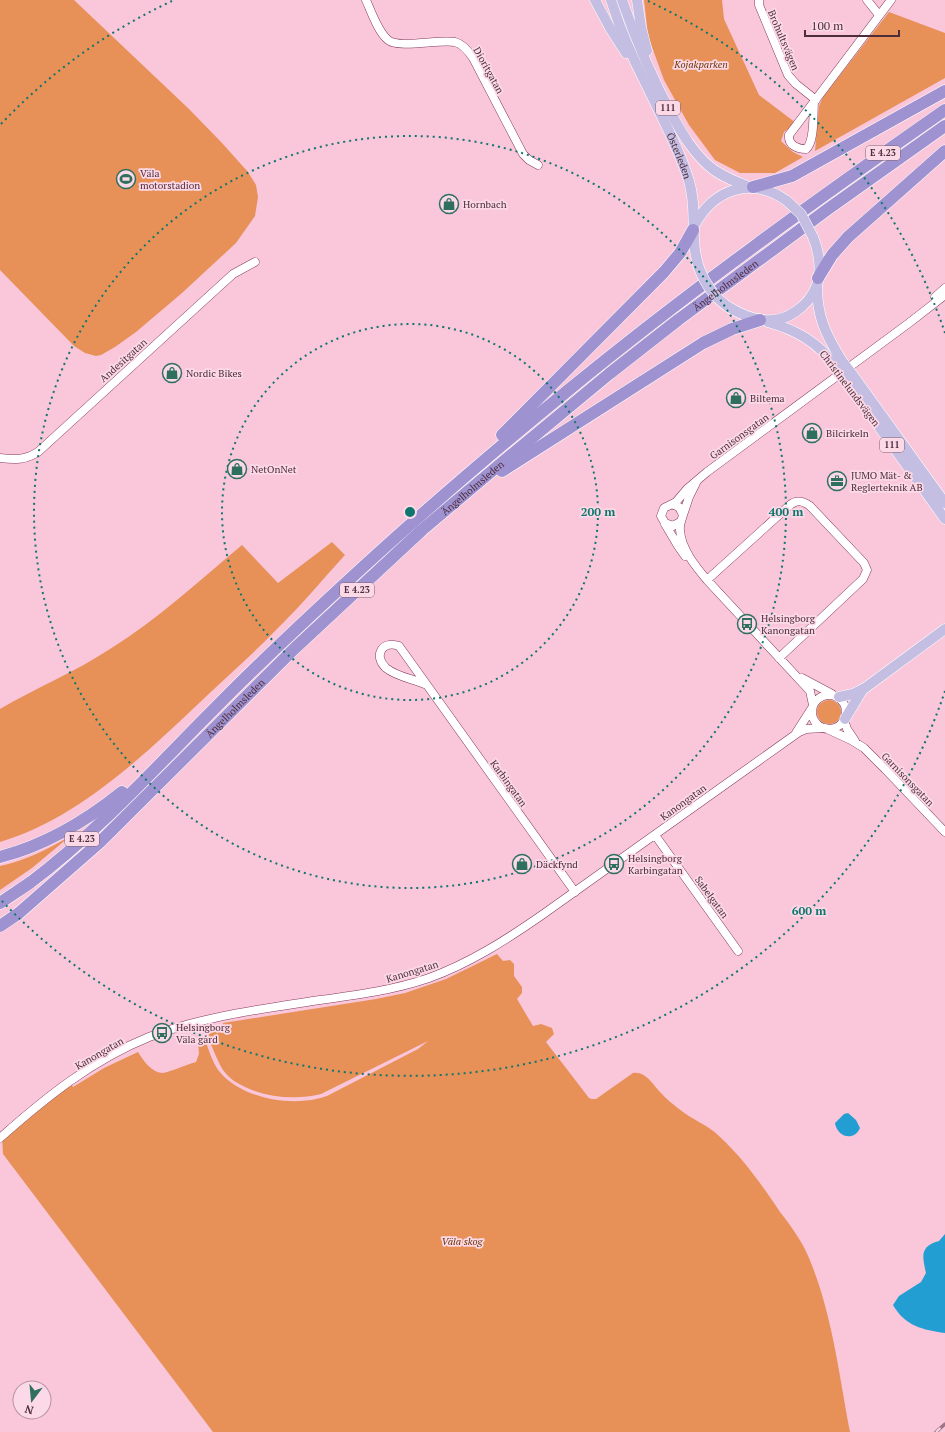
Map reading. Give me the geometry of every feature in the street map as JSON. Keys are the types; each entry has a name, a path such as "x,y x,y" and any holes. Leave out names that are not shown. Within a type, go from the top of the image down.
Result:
{"highway":[{"path":"751,187 792,176 945,91"},
{"name":"Ängelholmsleden","path":"158,766 299,626 475,468 567,391 672,308 803,211 945,110"},
{"name":"Ängelholmsleden","path":"38,896 100,842 300,643 422,530 609,374 678,320 945,126"},
{"path":"817,281 832,255 848,237 945,152"},
{"path":"431,507 452,481 529,410 664,272 680,253 693,229"},
{"path":"460,498 703,343 732,329 762,320"},
{"path":"0,857 33,846 70,828 97,811 158,766"},
{"name":"E 4.23","path":"0,903 32,881 72,848 158,766"},
{"path":"0,926 19,913 38,896"},
{"name":"E 4.23","path":"0,919 38,896"}],"main road":[{"path":"595,0 610,28 645,83"},
{"name":"Österleden","path":"611,0 628,45 670,134 689,181 693,198 693,229"},
{"name":"Österleden","path":"622,0 633,31 651,73 661,94 693,150 714,170 751,187"},
{"path":"637,0 641,28 651,73"},
{"path":"693,229 707,207 717,198 732,191 751,187"},
{"name":"111","path":"751,187 767,190 787,201 801,214 813,237 818,259 817,281"},
{"name":"111","path":"693,229 694,250 699,268 712,293 727,306 740,314 762,320"},
{"path":"762,320 782,318 794,312 805,304 817,281"},
{"name":"Christinelundsvägen","path":"817,281 819,316 839,363 943,505"},
{"name":"Christinelundsvägen","path":"762,320 790,329 807,338 839,363"},
{"name":"Christinelundsvägen","path":"848,376 931,483 943,505"},
{"path":"943,505 945,520"},
{"path":"837,696 853,694 865,688 945,629"},
{"path":"844,719 865,688"}],"street":[{"name":"Dioritgatan","path":"366,0 381,31 389,41 398,43 456,42 465,47 474,58 523,154 538,165"},
{"name":"Brohultsvägen","path":"758,0 788,75 815,101"},
{"path":"867,0 879,15"},
{"path":"815,101 810,144 806,149 796,148 789,141 789,135 891,0"},
{"name":"Andesitgatan","path":"0,458 29,458 38,452 233,274 255,262"},
{"name":"Garnisonsgatan","path":"909,323 945,288"},
{"name":"Garnisonsgatan","path":"812,706 810,691 693,563 682,553 662,520 662,512 664,508 676,502 687,489 718,464 945,295"},
{"name":"Garnisonsgatan","path":"693,563 681,537 680,530 689,497 698,481"},
{"path":"707,580 796,501 800,501 810,506 864,563 867,570 863,579 779,658"},
{"path":"665,523 673,526 682,519 679,507 672,504"},
{"name":"Karbingatan","path":"427,685 401,676 387,669 380,658 381,649 390,644 399,646 427,685 575,892"},
{"name":"Garnisonsgatan","path":"791,671 813,685 837,696"},
{"path":"826,694 837,696 842,700 846,709 844,719 841,724 834,728 824,728 814,720 812,706 815,701 826,694"},
{"name":"Kanongatan","path":"794,735 812,706"},
{"name":"Garnisonsgatan","path":"844,719 846,729 855,742 885,769 945,832"},
{"name":"Garnisonsgatan","path":"824,728 855,742"},
{"name":"Kanongatan","path":"0,1138 67,1083 104,1059 150,1037 218,1016 368,993 428,978 480,955 504,941 575,892 794,735 806,729 824,728"},
{"name":"Sabelgatan","path":"655,835 738,952"}],"green space":[{"name":"Väla motorstadion","path":"0,0 74,0 189,109 248,172 256,185 258,197 255,216 236,243 182,293 136,332 101,355 96,356 85,353 74,346 0,270"},
{"name":"Kojakparken","path":"644,0 722,0 724,19 759,95 796,123 784,132 781,141 793,152 803,157 775,173 740,173 715,160 689,125 664,80 648,36"},
{"path":"889,12 945,33 945,78 815,151 819,106 823,97"},
{"path":"332,542 345,555 293,613 246,660 152,747 105,786 80,803 54,819 28,832 0,842 0,709 83,665 128,637 178,599 242,545 278,583"},
{"path":"824,700 834,700 841,707 841,717 834,724 824,724 817,717 817,707"},
{"path":"69,837 32,868 0,890 0,866 27,858"},
{"name":"Väla skog","path":"497,954 503,961 510,960 514,964 514,976 522,987 522,993 517,999 533,1026 541,1024 552,1028 554,1034 546,1042 589,1098 596,1099 633,1073 642,1074 679,1109 719,1136 736,1153 759,1182 800,1240 817,1279 824,1300 834,1344 850,1432 213,1432 3,1154 2,1137 70,1081 73,1087 104,1068 138,1052 145,1062 154,1070 162,1073 169,1072 196,1062 199,1054 198,1042 205,1040 219,1071 229,1081 254,1094 284,1101 314,1100 327,1096 418,1049 428,1041 321,1094 288,1097 254,1091 233,1080 224,1071 219,1063 209,1036 210,1031 222,1027 223,1023 376,999 405,993 446,979"}],"water":[{"path":"848,1113 856,1120 860,1128 854,1135 846,1136 839,1132 835,1123 844,1114"},
{"path":"945,1234 945,1333 915,1326 903,1318 893,1305 899,1296 921,1282 926,1273 923,1257 925,1249 933,1243 939,1241"}],"railway":[{"path":"936,1432 945,1424"}],"place":[{"name":"Väla motorstadion","path":"126,179"},
{"name":"Hornbach","path":"449,204"},
{"name":"Nordic Bikes","path":"172,373"},
{"name":"Biltema","path":"736,398"},
{"name":"Bilcirkeln","path":"812,433"},
{"name":"NetOnNet","path":"237,469"},
{"name":"JUMO Mät- & Reglerteknik AB","path":"837,481"},
{"name":"Helsingborg Kanongatan","path":"747,624"},
{"name":"Däckfynd","path":"522,864"},
{"name":"Helsingborg Karbingatan","path":"614,864"},
{"name":"Helsingborg Väla gård","path":"162,1033"}]}
